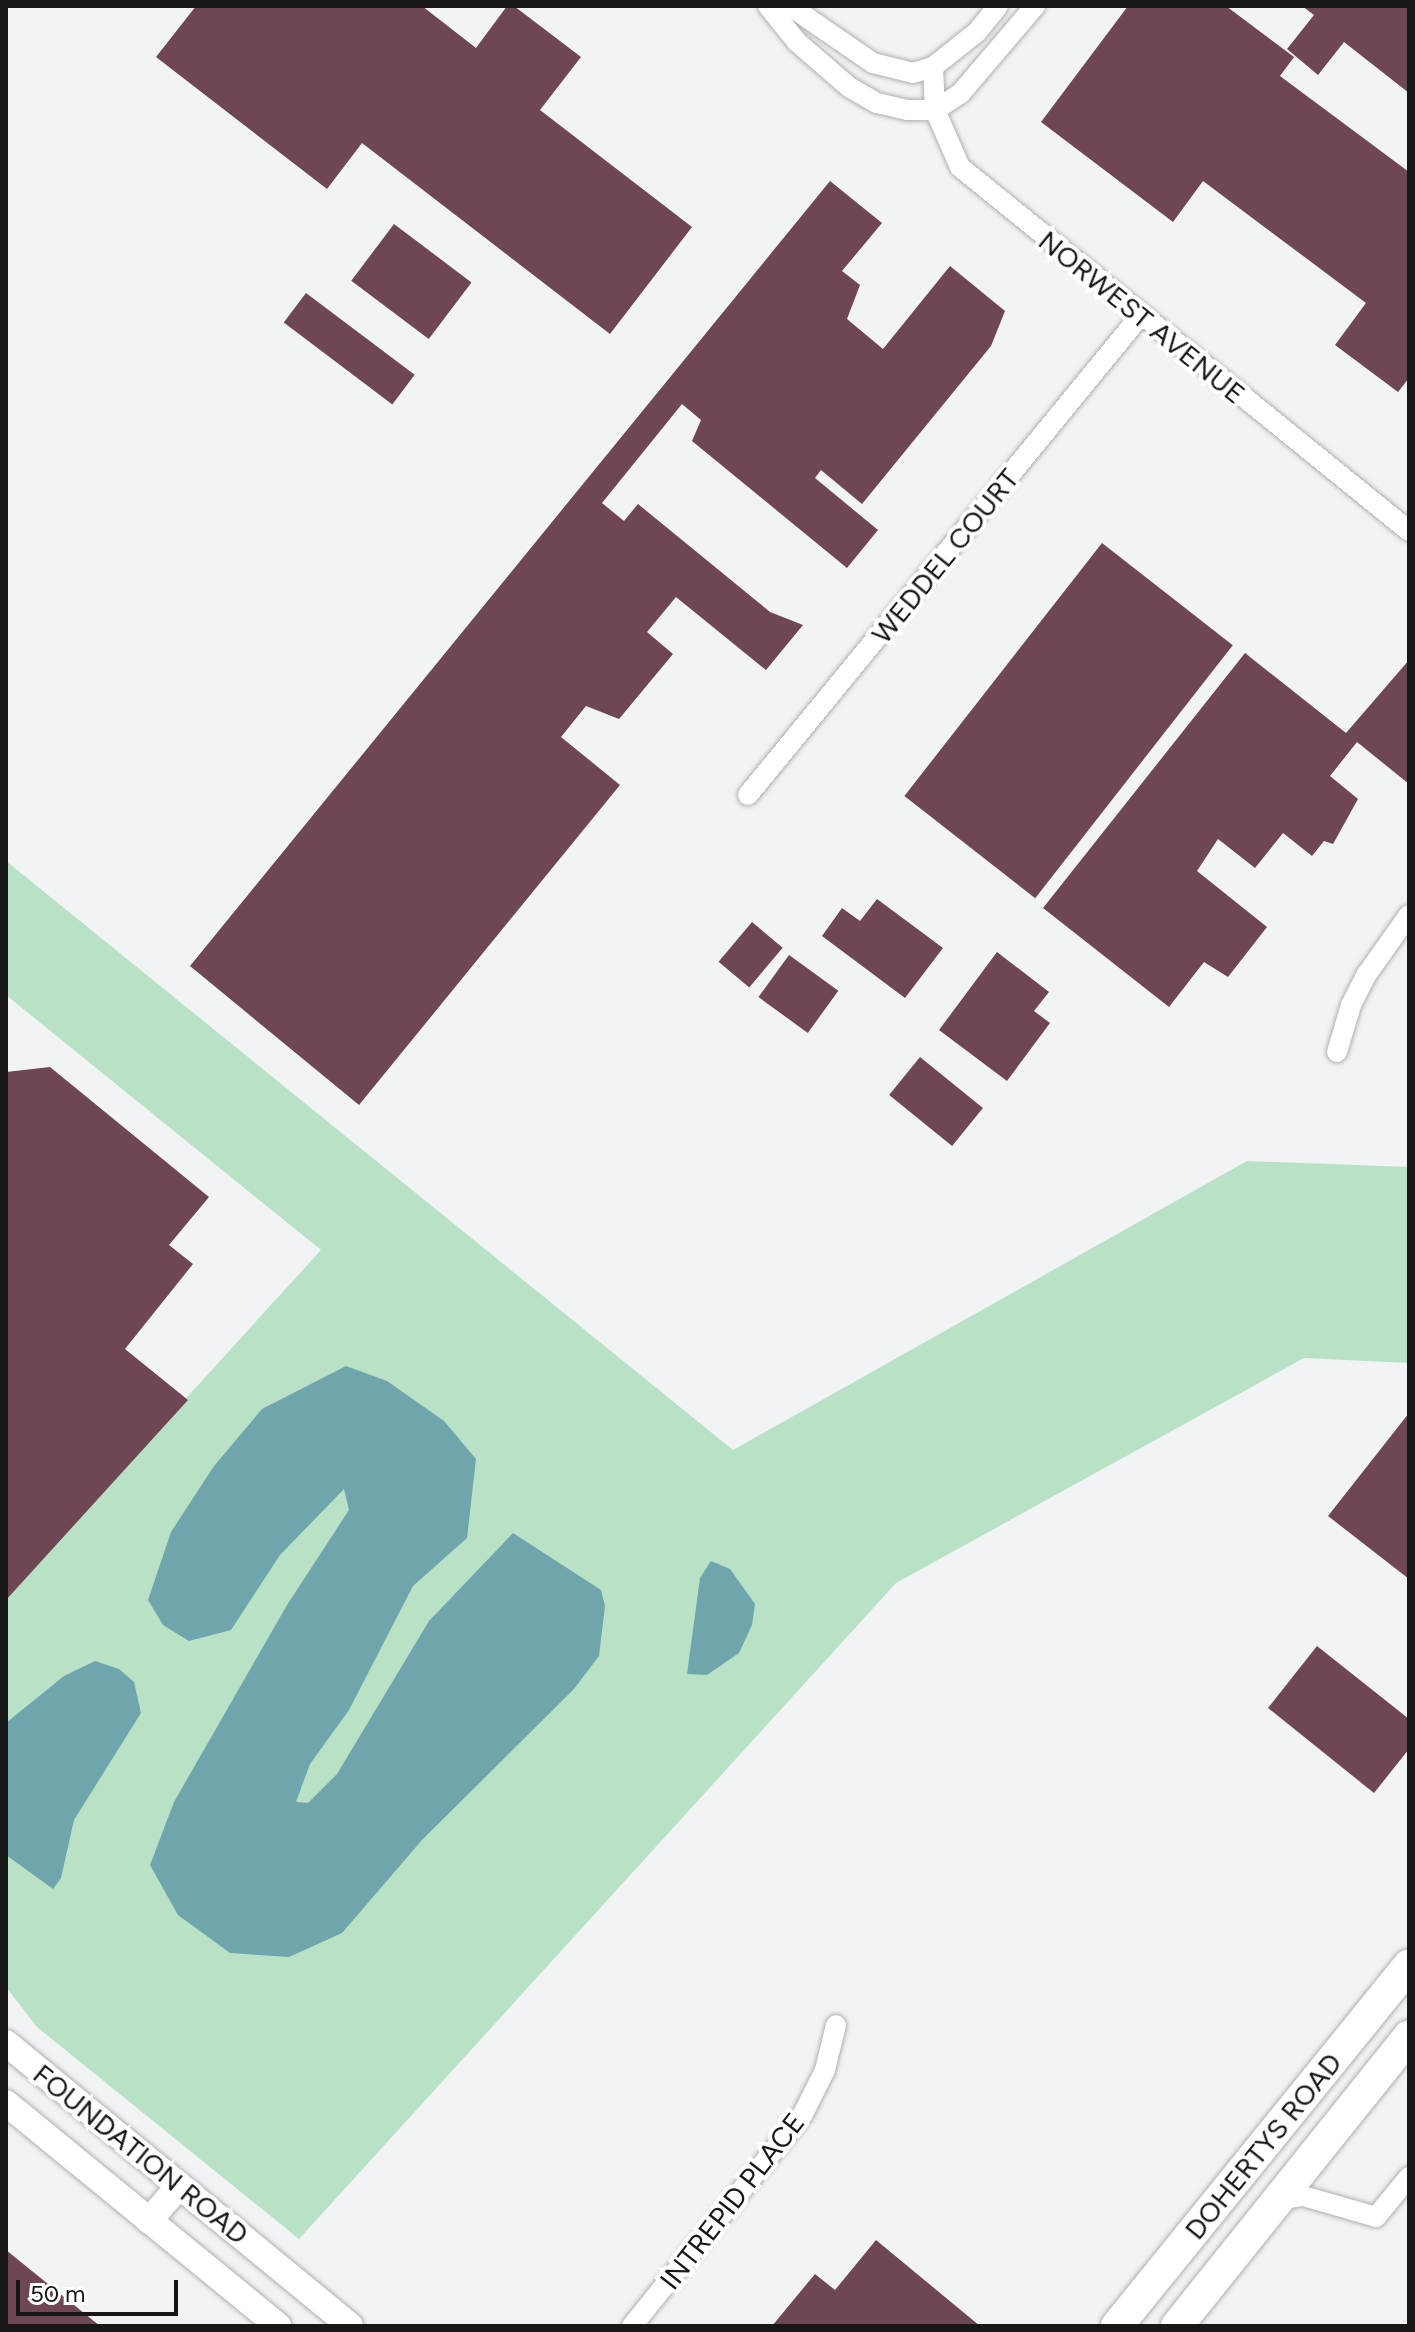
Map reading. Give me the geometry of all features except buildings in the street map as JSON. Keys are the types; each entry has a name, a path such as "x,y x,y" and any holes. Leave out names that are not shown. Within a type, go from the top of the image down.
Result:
{"main road":[{"name":"DOHERTYS ROAD","path":"1117,2326 1409,1966"},
{"name":"DOHERTYS ROAD","path":"1177,2326 1409,2036"}],"street":[{"path":"768,6 797,42 849,87 877,103 935,110 980,74 1035,6"},
{"path":"790,6 885,68 913,73 933,67 977,32 998,6"},
{"name":"NORWEST AVENUE","path":"933,67 935,110 960,167 1409,531"},
{"name":"WEDDEL COURT","path":"748,795 1140,316"},
{"path":"1337,1052 1367,974 1409,915"},
{"name":"INTREPID PLACE","path":"632,2326 803,2114 825,2070 836,2025"},
{"name":"FOUNDATION ROAD","path":"6,2043 350,2326"},
{"name":"FOUNDATION ROAD","path":"6,2103 278,2326"},
{"name":"DOHERTYS ROAD","path":"1277,2200 1303,2196 1367,2219 1376,2217 1409,2177"},
{"path":"149,2221 179,2186"}],"green space":[{"path":"6,861 733,1450 1247,1161 1409,1167 1409,1363 1304,1358 896,1583 299,2239 37,2027 6,1987 6,1596 321,1250 6,995"}],"water":[{"path":"346,1366 387,1381 444,1421 476,1459 467,1538 413,1586 349,1710 310,1764 296,1802 308,1803 337,1774 429,1621 513,1533 601,1590 605,1606 599,1656 574,1689 422,1840 342,1933 289,1957 230,1953 178,1915 150,1865 174,1802 287,1605 349,1510 344,1489 280,1555 231,1630 189,1641 163,1625 148,1600 171,1532 214,1466 262,1409"},
{"path":"711,1561 730,1569 755,1604 752,1625 739,1653 707,1675 687,1674 700,1578"},
{"path":"95,1661 119,1669 134,1682 141,1713 74,1820 61,1878 53,1889 6,1855 6,1723 64,1676"}]}
